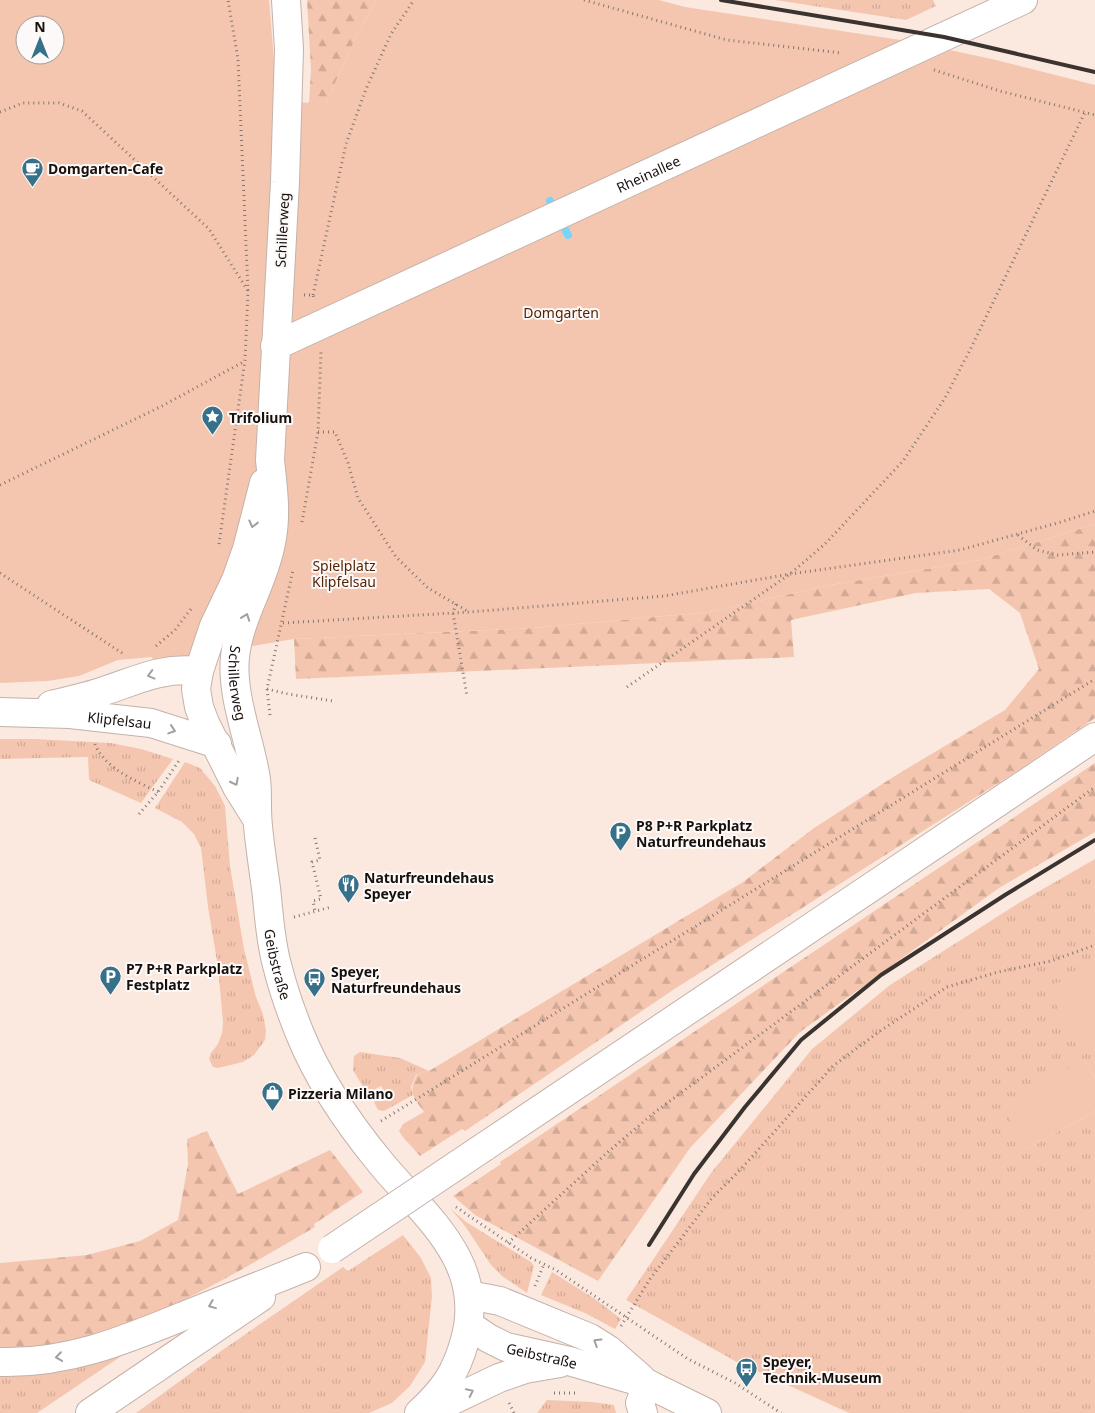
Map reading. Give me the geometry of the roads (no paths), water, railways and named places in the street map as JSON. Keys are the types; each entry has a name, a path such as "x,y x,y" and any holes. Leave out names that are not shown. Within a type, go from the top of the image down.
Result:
{"street":[{"name":"Schillerweg","path":"257,819 258,790 234,682 235,653 271,544 275,506 270,460 285,173 289,49 286,0"},
{"name":"Rheinallee","path":"275,346 779,111 895,60 1023,0"},
{"name":"Schillerweg","path":"199,671 214,626 236,580 247,549 270,460"},
{"name":"Klipfelsau","path":"10,712 103,692 150,674 181,669 199,671"},
{"path":"199,671 214,682 245,733"},
{"name":"Geibstraße","path":"199,671 196,689 199,707 237,787 257,819 276,963 288,1002 309,1056 346,1119 381,1164 438,1227 456,1256 466,1280 469,1295 469,1326 506,1347 569,1361 648,1384 707,1413"},
{"name":"Klipfelsau","path":"10,712 70,714 151,723 216,744"},
{"path":"90,1413 1095,737"},
{"path":"0,1362 25,1362 76,1355 117,1343 306,1267"},
{"name":"Geibstraße","path":"469,1295 500,1301 590,1338 609,1350 648,1384"},
{"path":"418,1413 439,1393 452,1376 469,1326"},
{"path":"426,1413 499,1378 525,1369 569,1361"},
{"path":"643,1413 640,1403 648,1384"}],"waterway":[{"path":"550,201 568,235"}],"railway":[{"path":"721,0 944,37 1095,72"},
{"path":"649,1245 694,1174 745,1107 801,1040 881,975 1005,895 1095,840"}],"place":[{"name":"Domgarten-Cafe","path":"32,187"},
{"name":"Trifolium","path":"213,436"},
{"name":"P8 P+R Parkplatz Naturfreundehaus","path":"620,852"},
{"name":"Naturfreundehaus Speyer","path":"348,904"},
{"name":"P7 P+R Parkplatz Festplatz","path":"110,995"},
{"name":"Speyer, Naturfreundehaus","path":"315,998"},
{"name":"Pizzeria Milano","path":"272,1112"},
{"name":"Speyer, Technik-Museum","path":"747,1388"}],"park label":[{"name":"Domgarten","path":"561,312"},
{"name":"Spielplatz Klipfelsau","path":"344,574"}]}
